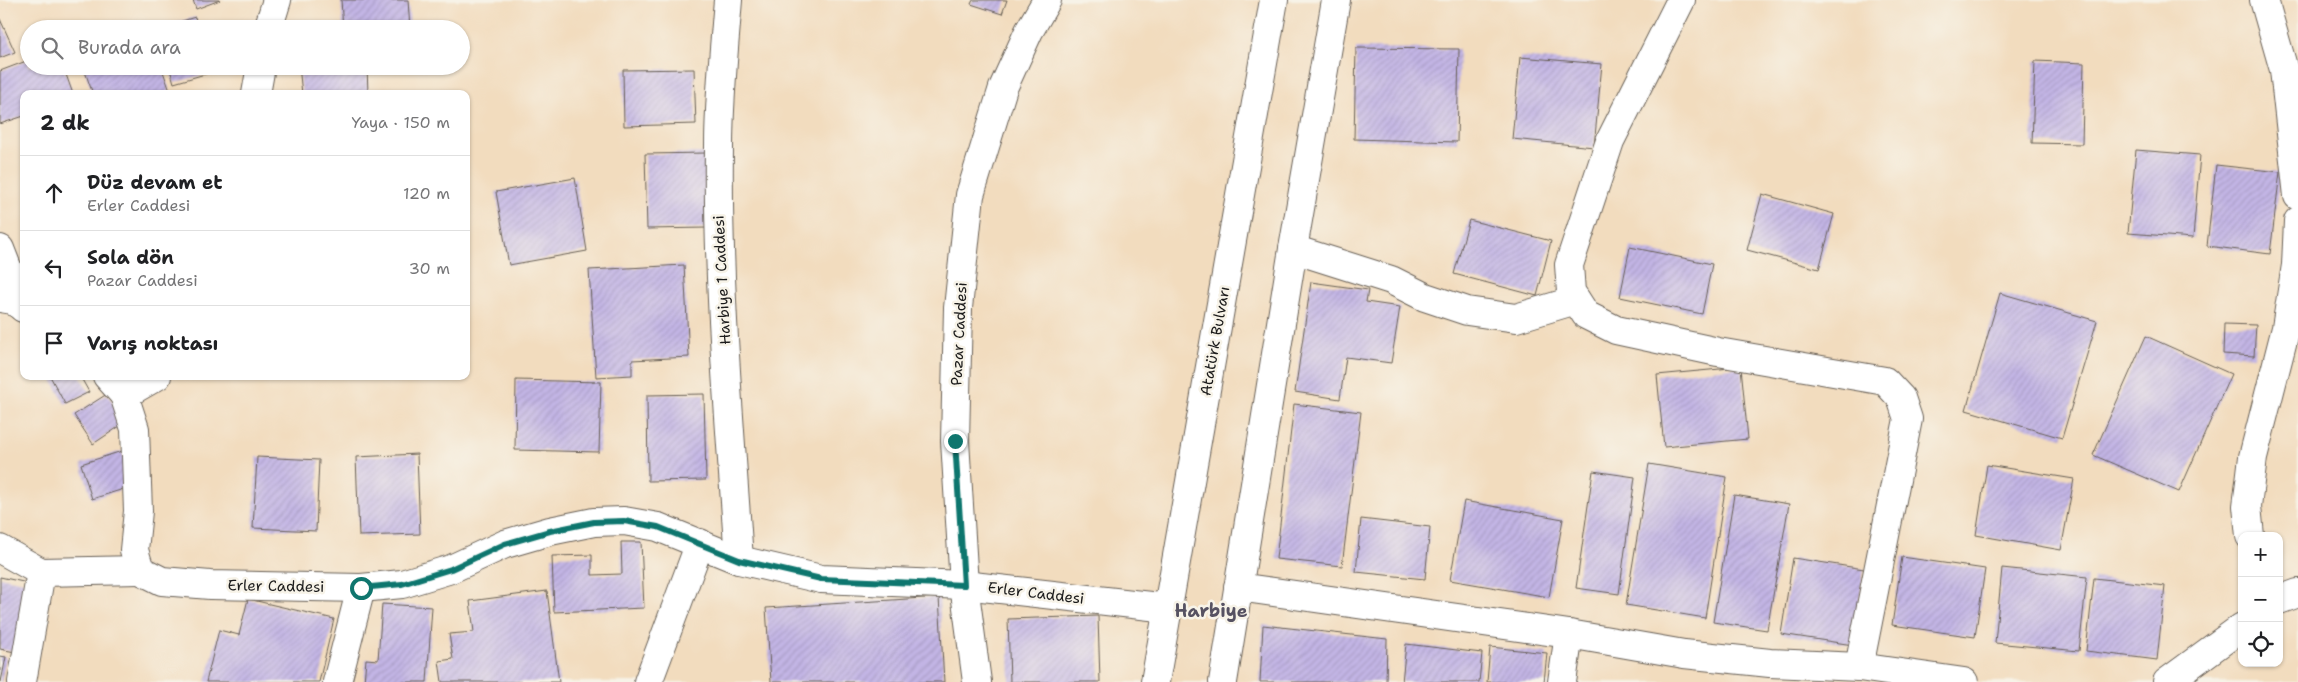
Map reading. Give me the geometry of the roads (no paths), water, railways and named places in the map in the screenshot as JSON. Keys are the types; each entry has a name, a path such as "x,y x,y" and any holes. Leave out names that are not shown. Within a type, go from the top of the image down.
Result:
{"main road":[{"path":"271,20 277,0"},
{"name":"Harbiye 1 Caddesi","path":"728,0 720,100 718,208 739,560"},
{"name":"Pazar Caddesi","path":"977,682 964,585 955,432 958,308 970,195 1003,88 1029,31 1047,0"},
{"name":"Atatürk Bulvarı","path":"1156,682 1274,0"},
{"path":"1223,682 1293,250 1336,0"},
{"path":"1681,0 1610,141 1569,265 1571,292 1586,315 1616,330 1718,352 1885,381 1901,398 1908,419 1859,667"},
{"path":"2264,0 2284,70 2298,196"},
{"path":"257,90 259,75"},
{"path":"2250,532 2247,506 2253,457 2286,328 2296,265 2298,221"},
{"path":"0,249 16,305"},
{"path":"1293,250 1391,280 1425,297 1466,311 1516,318 1576,300"},
{"path":"0,549 41,572 140,570 134,550 138,511 135,429 115,386 140,380"},
{"name":"Erler Caddesi","path":"140,570 162,581 200,584 361,588 402,584 451,569 505,544 550,531 594,522 624,521 658,527 739,560 821,579 964,585 1168,608"},
{"path":"648,682 700,543"},
{"path":"22,682 41,572"},
{"path":"1238,587 1569,634 1684,654 1770,663 1859,667 1964,682"},
{"path":"337,682 361,588"},
{"path":"2283,599 2298,593"},
{"path":"2167,682 2238,630"},
{"path":"1562,682 1569,634"}],"district":[{"name":"Harbiye","path":"1211,611"}]}
